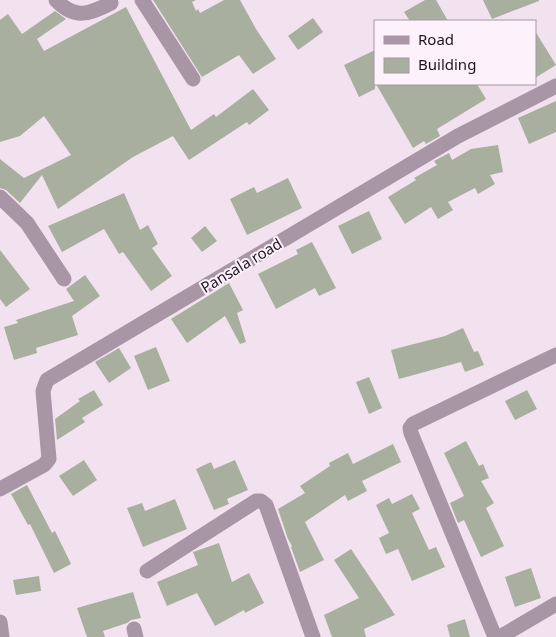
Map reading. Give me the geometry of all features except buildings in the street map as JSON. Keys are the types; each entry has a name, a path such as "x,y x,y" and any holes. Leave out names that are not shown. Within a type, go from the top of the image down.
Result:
{"street":[{"path":"56,0 72,12 91,13 111,3"},
{"path":"142,0 193,79"},
{"name":"Pansala road","path":"0,489 44,465 48,459 43,391 47,380 458,136 556,86"},
{"path":"0,197 27,223 64,279"},
{"path":"495,637 410,428 413,424 556,355"},
{"path":"147,571 256,501 261,501 266,505 313,637"},
{"path":"500,637 556,604"},
{"path":"0,622 2,637"}]}
